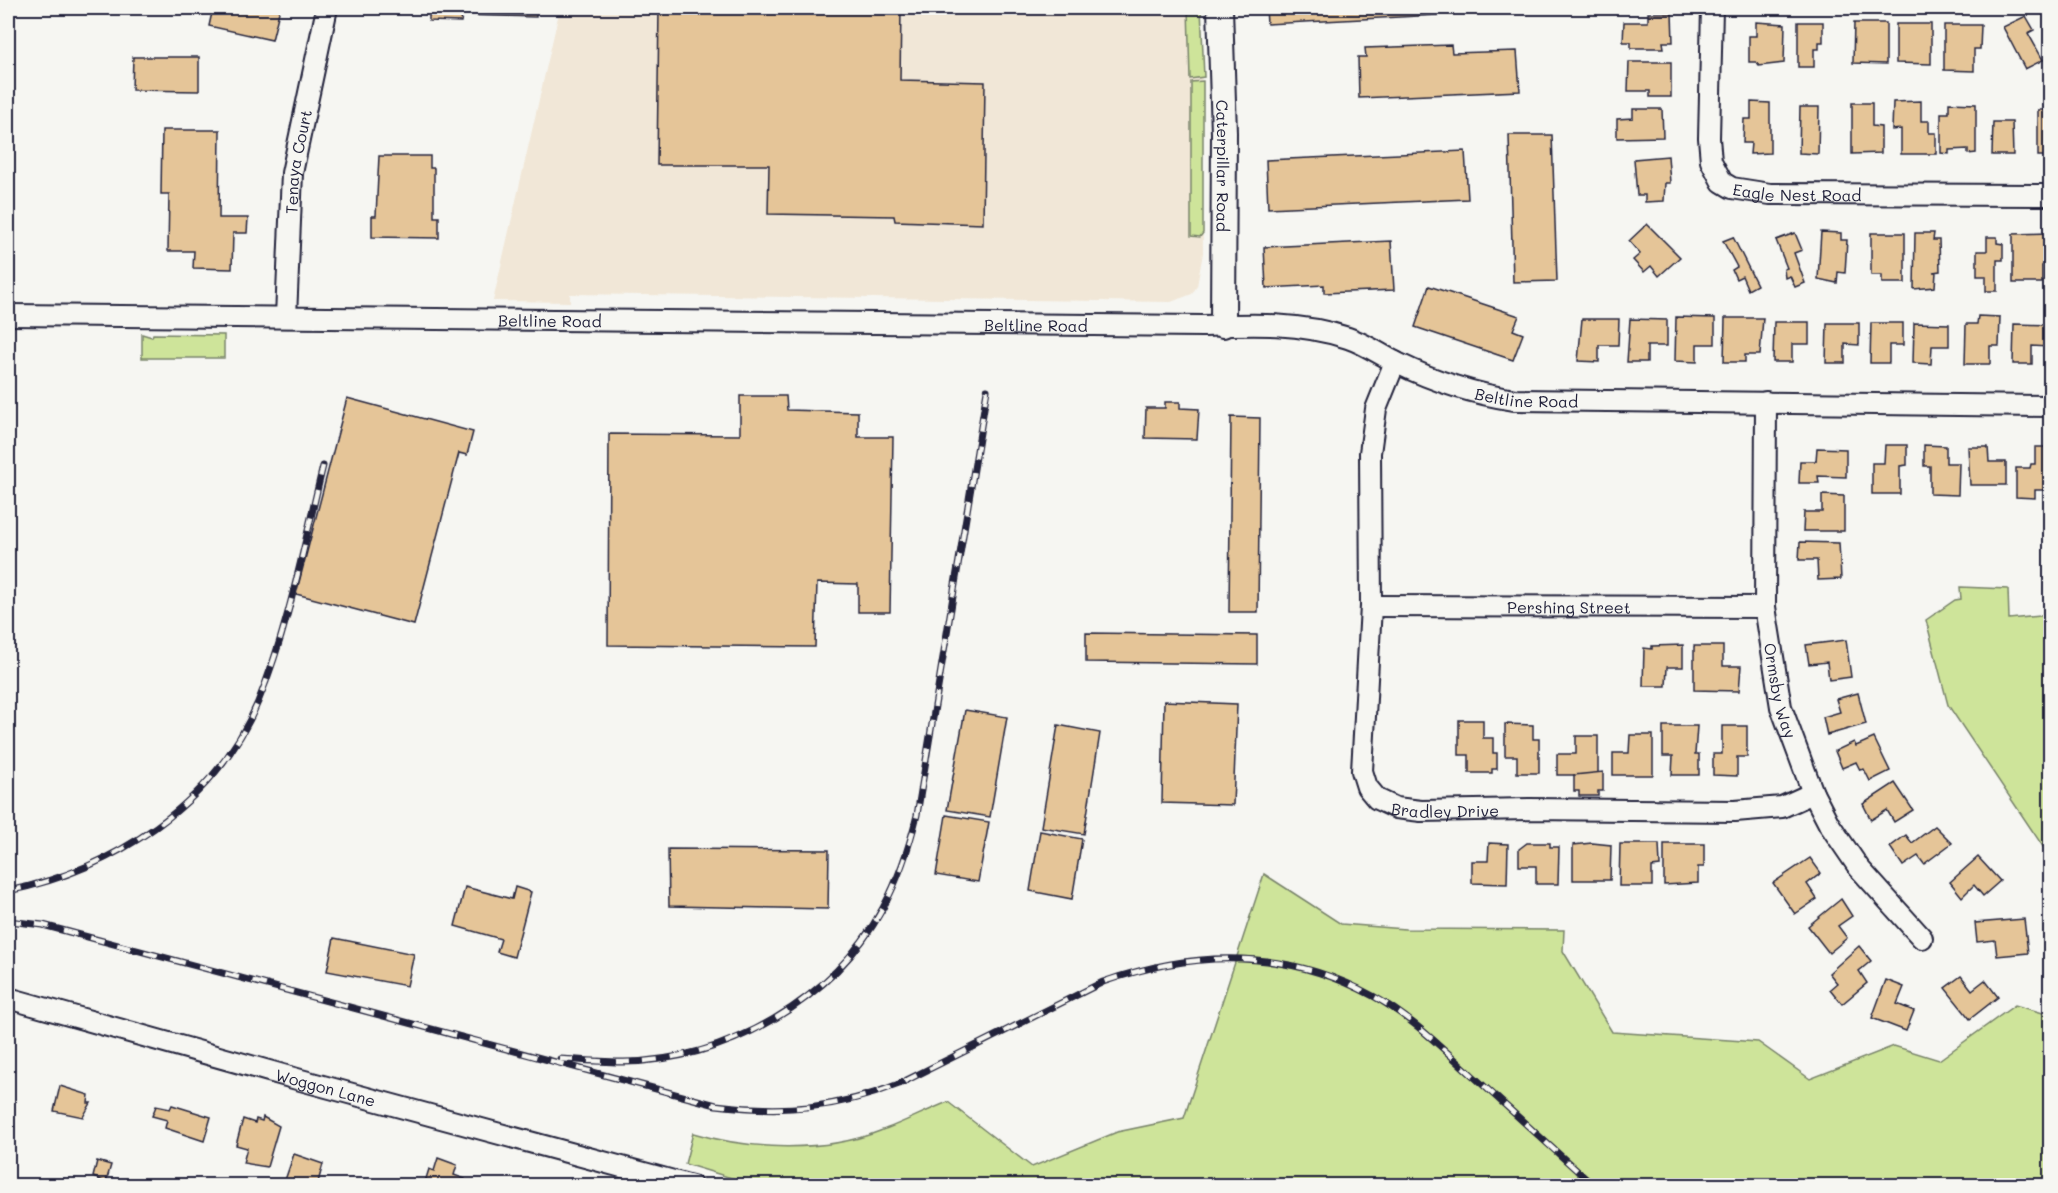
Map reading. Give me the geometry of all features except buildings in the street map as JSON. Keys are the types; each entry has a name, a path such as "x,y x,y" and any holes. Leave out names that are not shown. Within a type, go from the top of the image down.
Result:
{"street":[{"name":"Tenaya Court","path":"286,317 292,173 327,8"},
{"name":"Caterpillar Road","path":"1220,8 1224,133 1223,325"},
{"name":"Eagle Nest Road","path":"1712,8 1709,153 1722,182 1732,188 1750,193 1770,194 2050,195"},
{"name":"Beltline Road","path":"8,315 1292,325 1351,339 1395,362 1455,388 1515,400 2050,406"},
{"name":"Bradley Drive","path":"1395,362 1373,424 1370,453 1371,606 1362,771 1367,787 1377,799 1386,804 1421,811 1529,808 1735,811 1782,807 1813,793"},
{"name":"Ormsby Way","path":"1766,402 1765,607 1781,707 1813,793 1829,824 1859,868 1922,938"},
{"name":"Pershing Street","path":"1371,606 1765,607"},
{"name":"Woggon Lane","path":"8,998 642,1178 692,1185"}],"shaded area":[{"path":"560,8 1201,8 1203,253 1197,286 1192,294 1171,302 570,294 570,302 493,301"}],"green space":[{"path":"1188,8 1201,8 1204,77 1190,79"},
{"path":"1203,81 1203,233 1200,237 1191,236 1191,82"},
{"path":"142,334 152,337 153,334 224,335 224,358 142,358"},
{"path":"1960,587 2008,589 2009,619 2050,615 2050,857 1948,705 1926,620 1955,600 1961,599"},
{"path":"1264,874 1341,924 1405,929 1564,930 1563,951 1612,1032 1758,1042 1810,1079 1894,1046 1939,1060 2015,1005 2050,1015 2050,1185 758,1186 685,1164 693,1133 715,1139 762,1146 811,1146 858,1138 880,1131 948,1102 1032,1167 1117,1132 1184,1118"}],"railway":[{"path":"560,1059 624,1062 663,1059 701,1050 738,1037 774,1019 806,997 836,971 862,941 883,908 894,885 917,815 987,390"},
{"path":"8,891 47,881 85,867 122,849 156,827 188,801 216,772 239,739 269,674 295,585 323,466"},
{"path":"8,921 43,925 716,1105 764,1109 831,1104 899,1084 1103,982 1137,971 1205,960 1240,959 1273,962 1307,969 1340,980 1373,996 1400,1013 1437,1043 1594,1186"}]}
